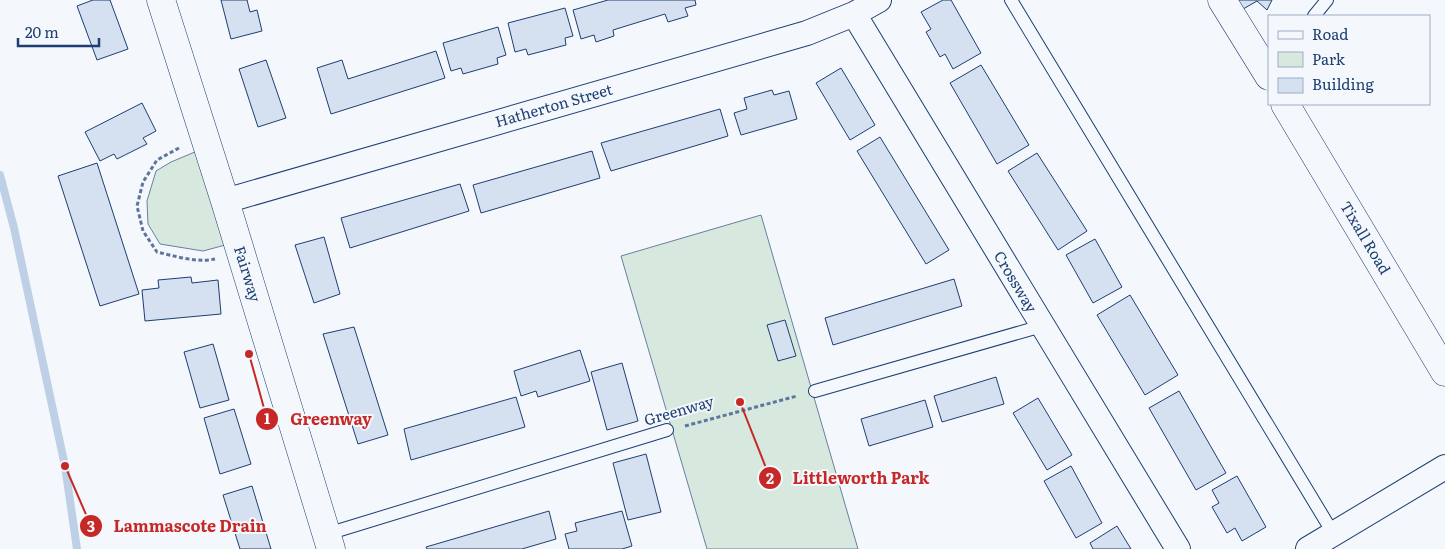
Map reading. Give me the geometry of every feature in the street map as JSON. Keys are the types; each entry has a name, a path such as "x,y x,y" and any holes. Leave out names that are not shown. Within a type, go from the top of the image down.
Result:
{"street":[{"name":"Fairway","path":"161,0 225,201 329,541"},
{"name":"Hatherton Street","path":"225,201 807,33 854,14 879,0"},
{"path":"1222,0 1268,74"},
{"name":"Crossway","path":"854,14 1178,549"},
{"name":"Tixall Road","path":"1286,105 1445,372"},
{"path":"1308,549 1445,467"}],"lane":[{"path":"1011,0 1333,534"},
{"path":"1315,15 1327,0"},
{"path":"815,391 1042,326"},
{"name":"Greenway","path":"329,541 668,430"}],"path":[{"path":"204,135 157,160 143,182 138,206 143,231 157,252 208,261 240,254"},
{"name":"Greenway","path":"668,430 815,391"}],"green space":[{"path":"202,149 229,244 203,251 160,244 148,224 147,201 156,171 171,162"},
{"path":"761,215 858,549 707,549 621,256"}],"building":[{"path":"93,0 110,0 128,49 97,60 77,6"},
{"path":"221,0 247,0 250,12 257,10 262,31 231,39"},
{"path":"608,0 695,0 696,5 685,8 688,16 668,22 665,14 613,30 614,36 596,42 594,35 581,39 573,10"},
{"path":"943,0 951,0 981,53 953,69 945,54 940,57 926,32 931,29 921,12"},
{"path":"1232,0 1272,0 1267,10 1257,1 1238,12"},
{"path":"565,8 573,36 565,38 566,45 528,55 526,49 515,52 508,23"},
{"path":"498,27 506,55 497,58 498,64 463,74 461,68 451,71 443,43"},
{"path":"436,51 445,78 331,114 317,68 342,60 348,79"},
{"path":"266,60 286,118 258,127 239,69"},
{"path":"981,65 1029,145 997,164 950,83"},
{"path":"841,68 875,125 850,140 816,83"},
{"path":"772,90 774,95 789,91 797,119 741,135 734,113 747,109 744,98"},
{"path":"142,103 156,131 143,138 147,144 117,159 114,154 100,161 85,132"},
{"path":"720,109 728,136 611,171 601,143"},
{"path":"880,137 949,250 926,264 857,151"},
{"path":"592,151 600,178 481,213 473,185"},
{"path":"1037,153 1087,231 1058,250 1008,171"},
{"path":"97,163 139,294 100,306 58,176"},
{"path":"460,184 469,211 350,248 341,218"},
{"path":"324,237 340,294 314,303 295,245"},
{"path":"1095,239 1122,287 1093,303 1066,255"},
{"path":"191,277 192,283 218,280 221,314 145,321 142,290 159,288 158,280"},
{"path":"954,279 962,306 833,345 825,318"},
{"path":"1130,295 1178,375 1145,395 1097,315"},
{"path":"785,320 796,356 778,361 767,325"},
{"path":"354,327 388,435 358,444 323,334"},
{"path":"213,344 229,400 200,408 184,352"},
{"path":"580,350 590,381 538,397 536,391 521,396 514,371"},
{"path":"622,363 638,421 607,430 591,372"},
{"path":"996,377 1004,404 942,422 934,396"},
{"path":"1179,391 1226,473 1196,490 1149,408"},
{"path":"516,397 525,427 411,460 404,429"},
{"path":"1038,398 1072,455 1047,470 1013,413"},
{"path":"925,400 933,427 869,446 861,419"},
{"path":"234,409 251,464 220,474 204,418"},
{"path":"646,454 661,512 628,520 613,463"},
{"path":"1071,466 1102,523 1076,538 1044,481"},
{"path":"1237,476 1266,527 1242,541 1235,528 1227,533 1212,507 1219,503 1212,490"},
{"path":"252,486 271,549 240,549 223,495"},
{"path":"549,511 556,539 522,549 427,549 426,547"},
{"path":"622,511 632,546 622,549 569,549 565,534 577,531 575,523"},
{"path":"1117,526 1131,549 1093,549 1090,543"}],"waterway":[{"path":"0,175 14,228 65,466 77,549"}],"place":[{"name":"Greenway","path":"249,354"},
{"name":"Littleworth Park","path":"740,402"},
{"name":"Lammascote Drain","path":"65,466"}]}
